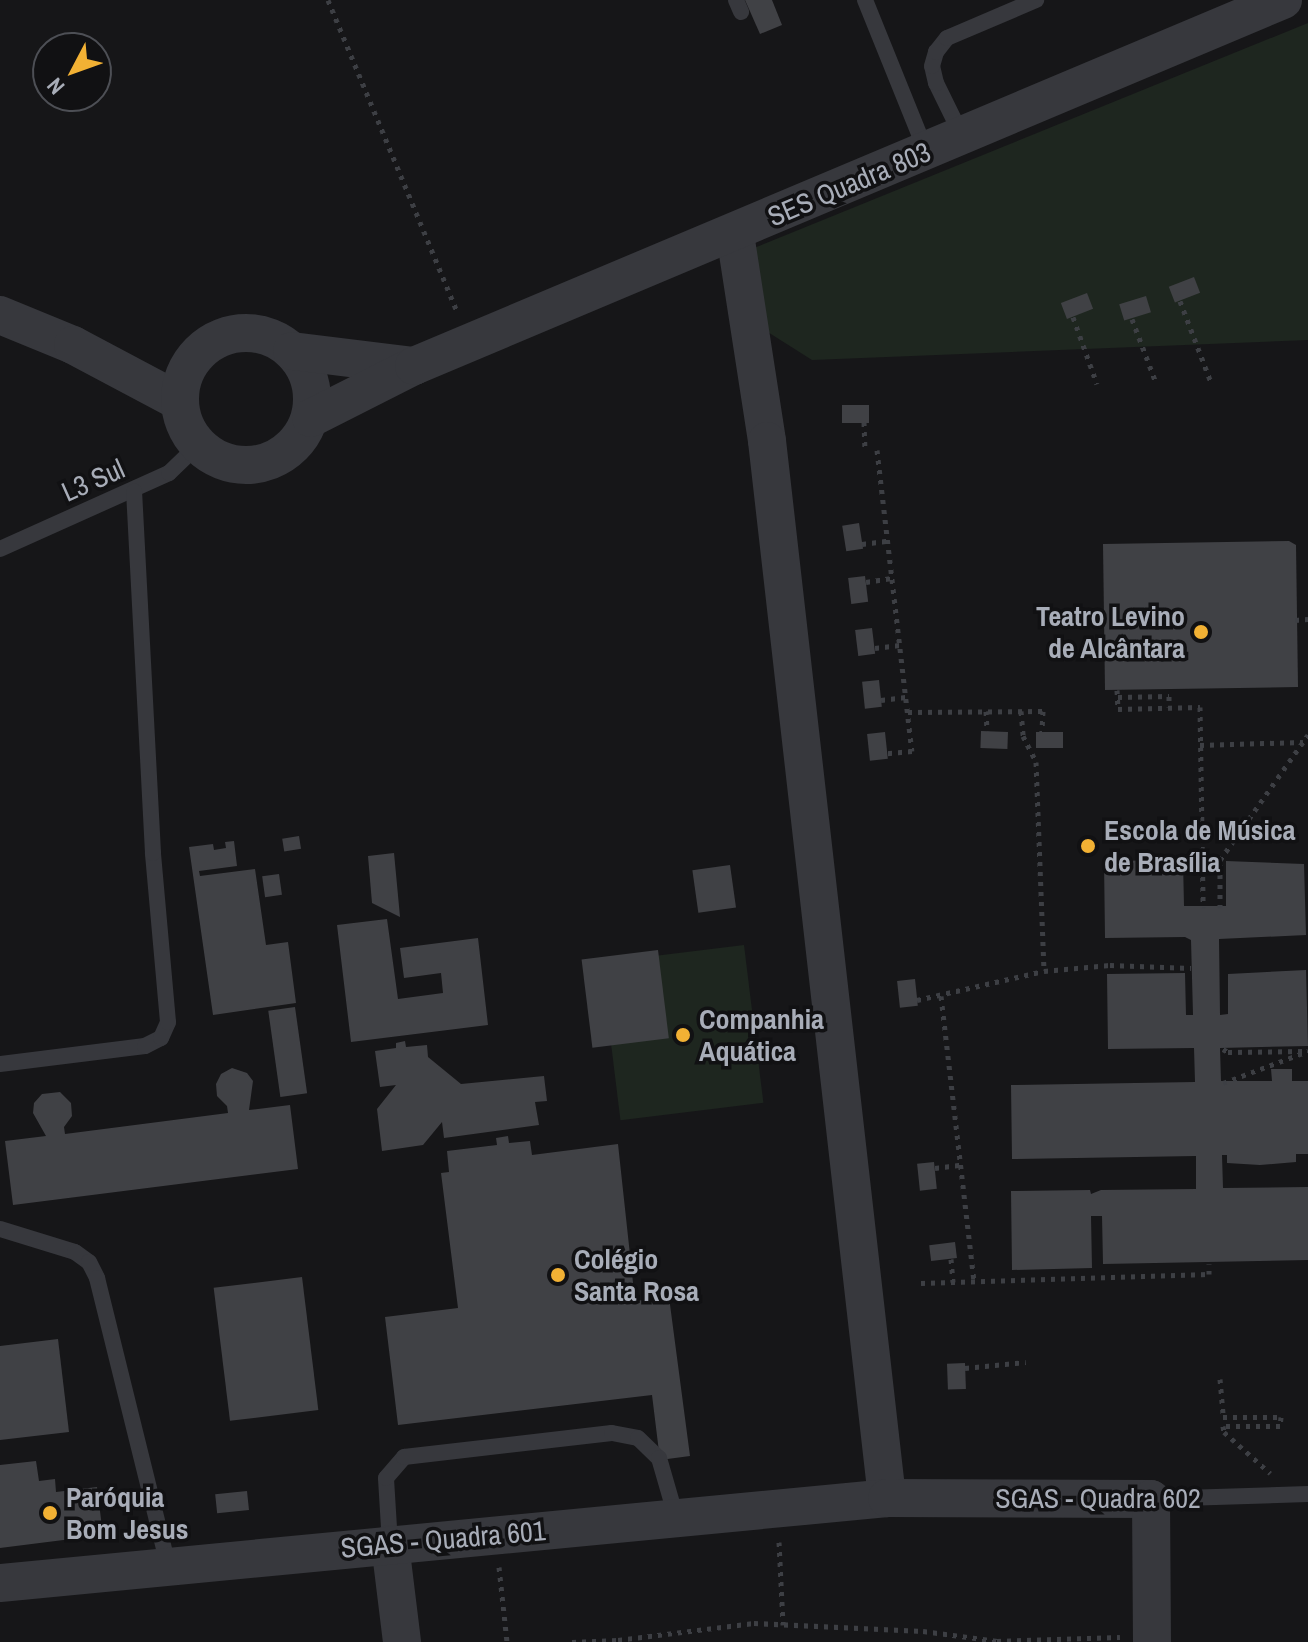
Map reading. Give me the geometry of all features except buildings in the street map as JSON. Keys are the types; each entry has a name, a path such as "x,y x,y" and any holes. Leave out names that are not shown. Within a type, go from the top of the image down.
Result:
{"street":[{"name":"SES Quadra 803","path":"311,418 414,366 735,234 1274,2"},
{"path":"735,234 767,441 887,1498"},
{"path":"0,315 73,345 180,402"},
{"path":"237,333 257,334 276,340 292,351 302,362 313,389 311,418 293,447 263,464 228,464 198,445 185,425 180,402 182,382 189,365 202,349 219,338 237,333"},
{"path":"73,345 189,365"},
{"name":"SES Quadra 803","path":"292,351 414,366"},
{"name":"SGAS - Quadra 602","path":"887,1498 1151,1499"},
{"name":"SGAS - Quadra 601","path":"0,1583 887,1498"},
{"path":"1151,1499 1152,1638"},
{"path":"390,1544 402,1642"}],"lane":[{"path":"865,0 926,151"},
{"path":"962,136 936,83 932,66 936,52 947,38 1036,0"},
{"name":"L3 Sul","path":"0,549 169,473 198,445"},
{"path":"0,1064 145,1046 161,1038 168,1022 153,853 134,491"},
{"path":"0,1229 75,1252 89,1262 97,1278 168,1565"},
{"path":"390,1544 386,1478 390,1468 404,1457 612,1433 638,1438 659,1458 676,1517"},
{"name":"SGAS - Quadra 602","path":"1151,1499 1301,1494"}],"path":[{"path":"328,0 470,343"},
{"path":"1180,301 1211,382"},
{"path":"1073,317 1097,384"},
{"path":"1132,319 1156,383"},
{"path":"864,422 865,450"},
{"path":"877,450 912,751 887,753"},
{"path":"862,544 888,541"},
{"path":"866,582 893,578"},
{"path":"1295,620 1308,619"},
{"path":"875,648 900,645"},
{"path":"1169,707 1169,696 1118,694 1118,709 1200,707 1203,908"},
{"path":"881,700 906,697"},
{"path":"986,711 987,731"},
{"path":"1021,711 1023,736 1036,762 1044,971"},
{"path":"908,712 1043,711 1042,732"},
{"path":"1220,908 1220,860 1308,735"},
{"path":"1200,745 1306,742"},
{"path":"917,1000 1044,971 1110,965 1191,968"},
{"path":"941,996 974,1282"},
{"path":"1223,1049 1228,1052 1308,1051 1223,1083"},
{"path":"935,1168 961,1165"},
{"path":"951,1259 953,1282"},
{"path":"921,1283 1209,1274 1209,1264"},
{"path":"965,1368 1026,1362"},
{"path":"1220,1379 1223,1417 1281,1417 1280,1426 1223,1426 1224,1432 1301,1494"},
{"path":"778,1508 783,1625"},
{"path":"496,1534 507,1642"},
{"path":"572,1642 618,1640 754,1623 923,1631 997,1641 1152,1638"}],"shaded area":[{"path":"1308,23 1308,340 812,360 763,329 754,248"},
{"name":"Companhia Aquática","path":"744,945 763,1103 620,1120 601,963"}],"place":[{"name":"Teatro Levino de Alcântara","path":"1201,632"},
{"name":"Escola de Música de Brasília","path":"1088,846"},
{"name":"Companhia Aquática","path":"683,1035"},
{"name":"Colégio Santa Rosa","path":"558,1275"},
{"name":"Paróquia Bom Jesus","path":"50,1513"}]}
